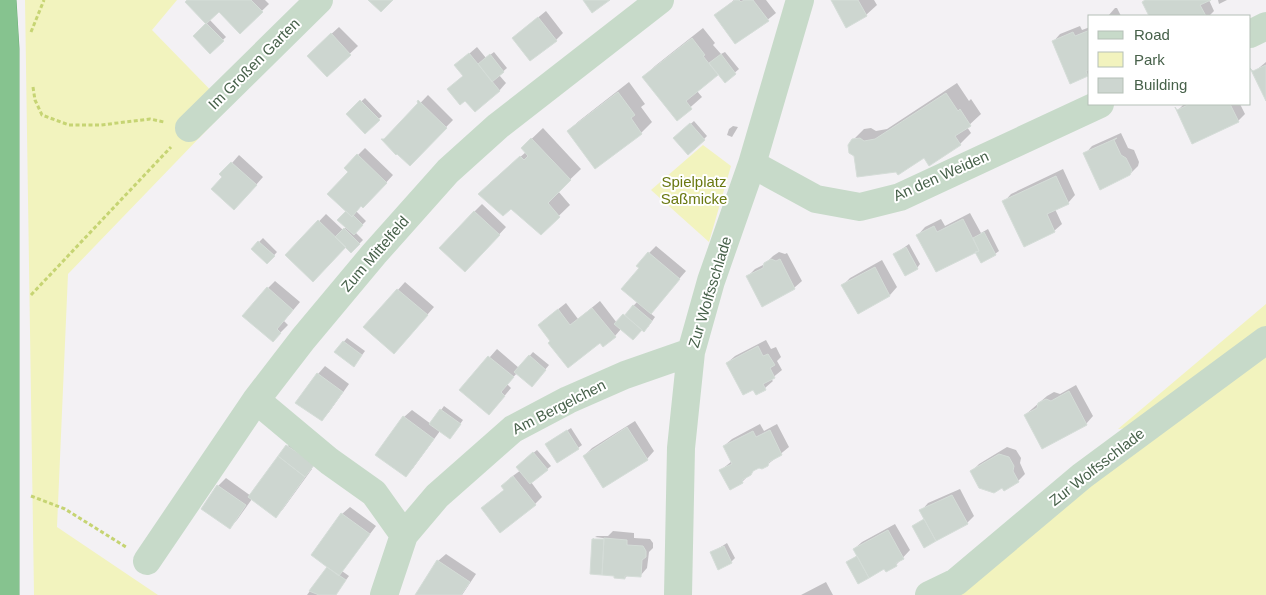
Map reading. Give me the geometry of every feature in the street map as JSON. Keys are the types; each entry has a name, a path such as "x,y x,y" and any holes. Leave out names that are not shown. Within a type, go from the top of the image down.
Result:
{"highway":[{"path":"2,0 5,59 5,595"}],"street":[{"name":"Im Großen Garten","path":"189,128 319,0"},
{"name":"Zum Mittelfeld","path":"148,561 256,400 303,338 448,171 498,126 660,0"},
{"name":"Zur Wolfsschlade","path":"678,595 681,448 691,352 711,281 752,164 800,0"},
{"path":"1251,34 1266,26"},
{"name":"An den Weiden","path":"752,164 816,199 860,207 900,197 1098,105"},
{"name":"Zur Wolfsschlade","path":"929,595 956,582 1082,476 1266,340"},
{"name":"Am Bergelchen","path":"384,595 404,535 437,496 513,429 568,400 625,375 691,352"},
{"path":"256,400 329,461 374,493 404,535"}],"path":[{"path":"30,34 44,0"},
{"path":"32,81 35,100 42,115 69,125 101,125 150,119 189,128"},
{"path":"27,300 189,128"},
{"path":"28,494 65,509 148,561"}],"green space":[{"path":"25,0 177,0 152,30 228,108 68,274 57,527 158,595 34,595"},
{"name":"Spielplatz Saßmicke","path":"703,145 731,166 709,242 651,190"},
{"path":"1266,304 1266,595 947,595 1144,426 1118,429"}],"building":[{"path":"187,0 251,0 263,12 240,34 219,12 206,24 185,2"},
{"path":"368,0 393,0 381,12"},
{"path":"583,0 610,0 592,13"},
{"path":"735,0 741,2 753,0 769,21 735,44 714,15"},
{"path":"831,0 858,0 867,16 846,28"},
{"path":"1145,0 1211,0 1200,5 1205,15 1148,15 1142,2"},
{"path":"538,17 557,41 530,61 512,38"},
{"path":"206,23 224,41 210,54 193,36"},
{"path":"1088,31 1088,70 1086,71 1088,76 1070,84 1052,41 1073,32 1075,36"},
{"path":"331,33 351,55 327,77 307,56"},
{"path":"692,38 718,75 686,101 692,109 677,121 642,77"},
{"path":"469,53 500,91 475,112 465,101 460,105 447,89 463,76 454,65"},
{"path":"490,54 504,72 492,82 478,64"},
{"path":"721,54 736,74 725,83 709,63"},
{"path":"1266,65 1266,101 1251,69 1253,71"},
{"path":"618,92 635,115 631,118 642,134 595,169 567,131"},
{"path":"946,93 971,126 955,136 961,145 929,166 924,158 898,175 896,172 857,177 854,156 849,153 848,145 852,139 860,138 864,141 875,139"},
{"path":"360,100 380,120 365,134 346,114"},
{"path":"418,100 447,128 410,166 381,139 384,139 418,103"},
{"path":"1188,105 1230,105 1239,122 1192,144 1175,107 1177,110"},
{"path":"690,123 705,140 688,155 673,138"},
{"path":"531,138 571,180 548,203 560,217 541,235 511,209 503,216 478,194 520,156 524,160 528,156 521,148"},
{"path":"1117,138 1114,140 1121,155 1126,158 1132,170 1130,175 1100,190 1083,153"},
{"path":"357,154 387,183 363,208 361,206 352,217 327,194 348,172 344,168"},
{"path":"231,162 257,185 234,210 211,189 222,177 219,174"},
{"path":"1056,176 1069,204 1047,214 1055,232 1024,247 1002,201"},
{"path":"346,211 363,225 354,235 337,220"},
{"path":"474,211 500,235 465,272 439,248"},
{"path":"963,219 979,251 936,272 916,235 934,226 937,232"},
{"path":"318,220 346,247 313,282 285,255"},
{"path":"344,228 360,244 351,253 335,237"},
{"path":"984,232 996,255 981,263 975,252 979,251 973,238"},
{"path":"258,241 275,256 267,264 251,249"},
{"path":"906,247 918,269 905,276 893,254"},
{"path":"648,252 680,279 651,314 621,289 639,268 636,266"},
{"path":"771,259 776,261 780,259 795,289 762,307 746,276 763,268 764,263"},
{"path":"875,267 890,296 858,314 841,285"},
{"path":"267,287 293,310 277,329 281,333 273,342 242,316"},
{"path":"397,289 428,315 394,354 363,327"},
{"path":"633,305 652,321 644,332 625,315"},
{"path":"592,308 616,337 603,347 600,343 568,368 548,343 550,341 538,325 558,309 570,325"},
{"path":"623,314 642,330 633,340 614,324"},
{"path":"343,341 362,355 354,367 334,352"},
{"path":"758,346 763,356 768,354 775,365 770,368 775,378 763,384 766,390 756,395 753,390 743,395 726,363"},
{"path":"529,355 546,370 532,387 514,372"},
{"path":"488,356 514,377 501,392 505,396 489,415 459,390"},
{"path":"317,373 343,392 322,421 295,403"},
{"path":"1069,391 1087,425 1042,449 1024,415 1037,408 1038,403 1046,399 1051,401"},
{"path":"440,409 461,424 450,439 429,424"},
{"path":"403,416 434,439 406,477 375,455"},
{"path":"627,427 648,460 603,488 583,456"},
{"path":"567,430 579,449 557,463 545,444"},
{"path":"770,430 782,455 769,462 768,466 753,471 751,475 742,480 743,483 730,490 719,470 732,464 723,446 753,431 756,437"},
{"path":"286,445 315,464 305,477 278,456"},
{"path":"533,452 548,470 530,484 516,467"},
{"path":"999,454 1009,457 1019,482 1004,491 1002,488 994,493 979,488 970,471"},
{"path":"278,456 305,477 276,518 248,497"},
{"path":"513,476 536,505 500,533 481,508 504,490 501,486"},
{"path":"217,485 246,505 230,529 201,509"},
{"path":"952,495 968,524 936,541 919,510"},
{"path":"341,513 370,534 339,576 311,555"},
{"path":"924,519 936,541 924,548 912,526"},
{"path":"888,530 904,559 896,563 897,566 886,572 884,569 869,578 853,549"},
{"path":"604,538 627,540 627,545 643,546 646,551 646,557 642,560 641,577 625,576 625,579 602,575"},
{"path":"592,539 604,539 602,575 590,574"},
{"path":"724,546 732,563 718,570 710,552"},
{"path":"857,556 869,578 858,584 846,562"},
{"path":"437,560 470,582 461,595 415,595"},
{"path":"327,567 346,580 336,595 319,595 309,591"}]}
